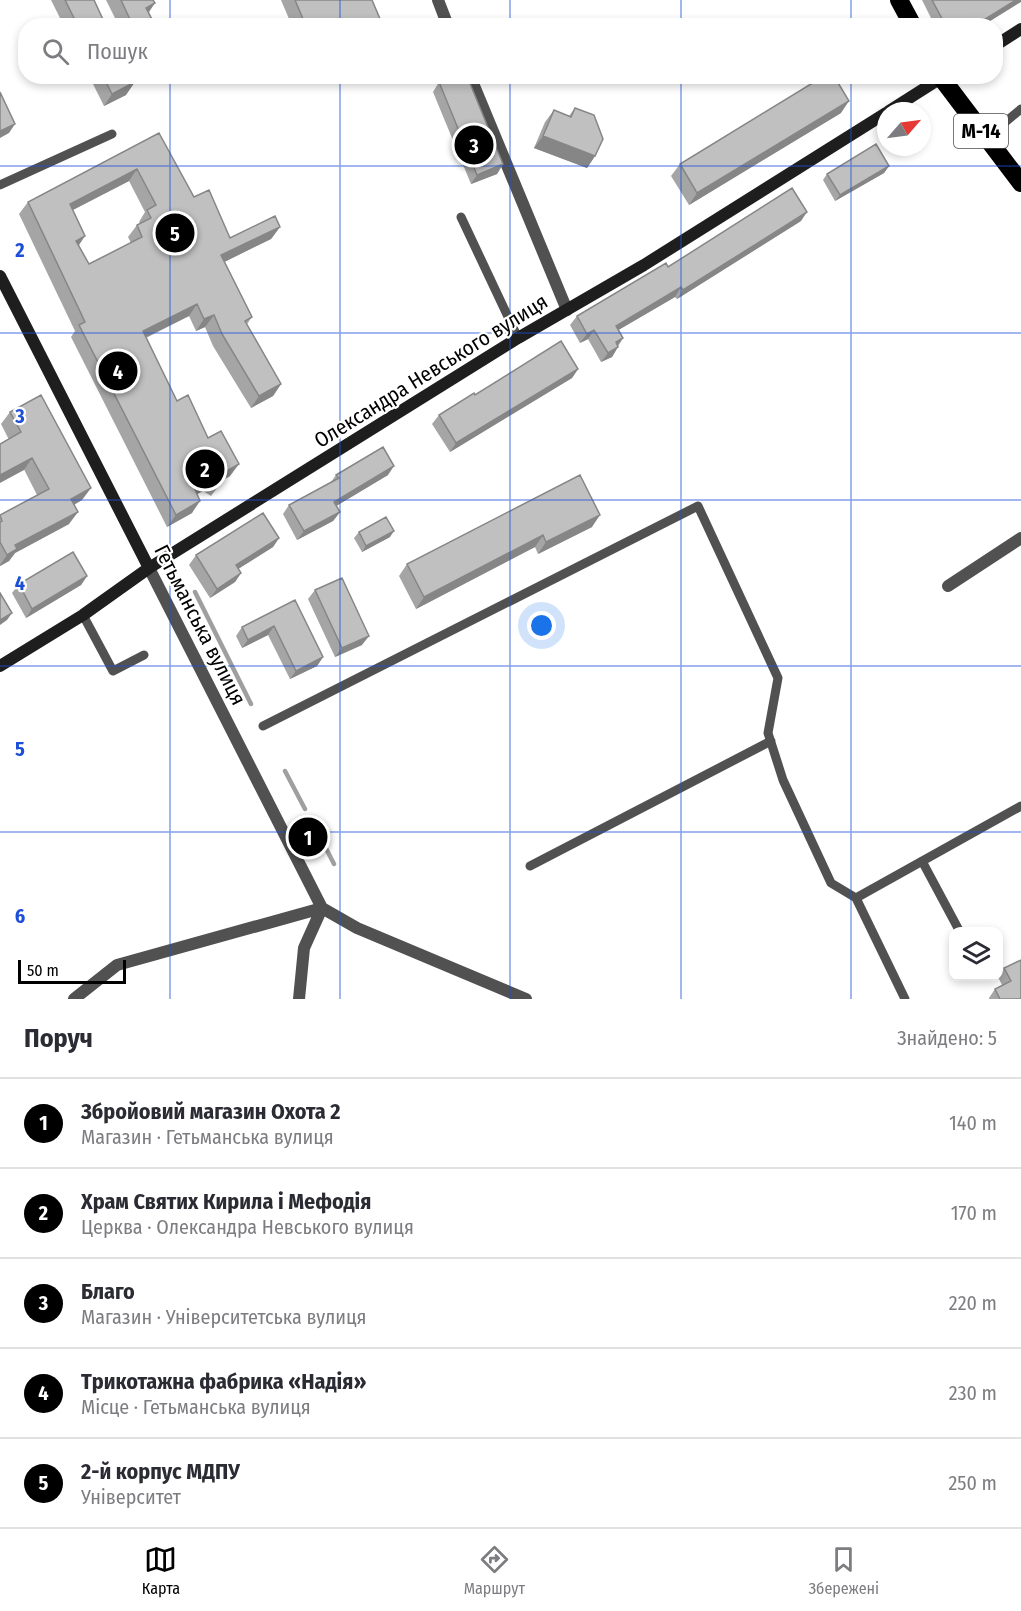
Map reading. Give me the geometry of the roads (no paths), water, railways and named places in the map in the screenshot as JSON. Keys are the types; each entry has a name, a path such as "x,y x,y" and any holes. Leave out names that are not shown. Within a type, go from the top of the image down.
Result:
{"highway":[{"path":"899,0 909,18"},
{"name":"М-14","path":"947,84 1021,183"}],"main road":[{"path":"1003,41 1021,29"},
{"name":"Олександра Невського вулиця","path":"903,102 931,84"},
{"name":"Олександра Невського вулиця","path":"0,666 83,615 149,568 518,338 644,266 877,119"},
{"name":"Гетьманська вулиця","path":"0,276 149,568"}],"street":[{"path":"438,0 445,18"},
{"path":"473,84 567,310"},
{"path":"948,586 1021,538"},
{"name":"Гетьманська вулиця","path":"149,568 322,908"},
{"path":"300,999 304,948 322,908"},
{"path":"74,999 117,965 322,908 357,928 526,999"}],"lane":[{"path":"986,138 1021,109"},
{"path":"0,184 112,134"},
{"path":"461,217 518,338"},
{"path":"262,726 698,506 778,678 768,733 783,780 831,883 856,898 905,999"},
{"path":"83,615 113,671 144,655"},
{"path":"530,866 771,741"},
{"path":"856,898 1021,806"},
{"path":"922,861 957,927"}],"waterway":[{"path":"195,592 251,704"},
{"path":"285,771 305,809"},
{"path":"313,823 334,864"}],"place":[{"name":"Благо","path":"474,145"},
{"name":"2-й корпус МДПУ","path":"175,233"},
{"name":"Трикотажна фабрика «Надія»","path":"118,371"},
{"name":"Храм Святих Кирила і Мефодія","path":"205,469"},
{"name":"Збройовий магазин Охота 2","path":"308,837"}]}
